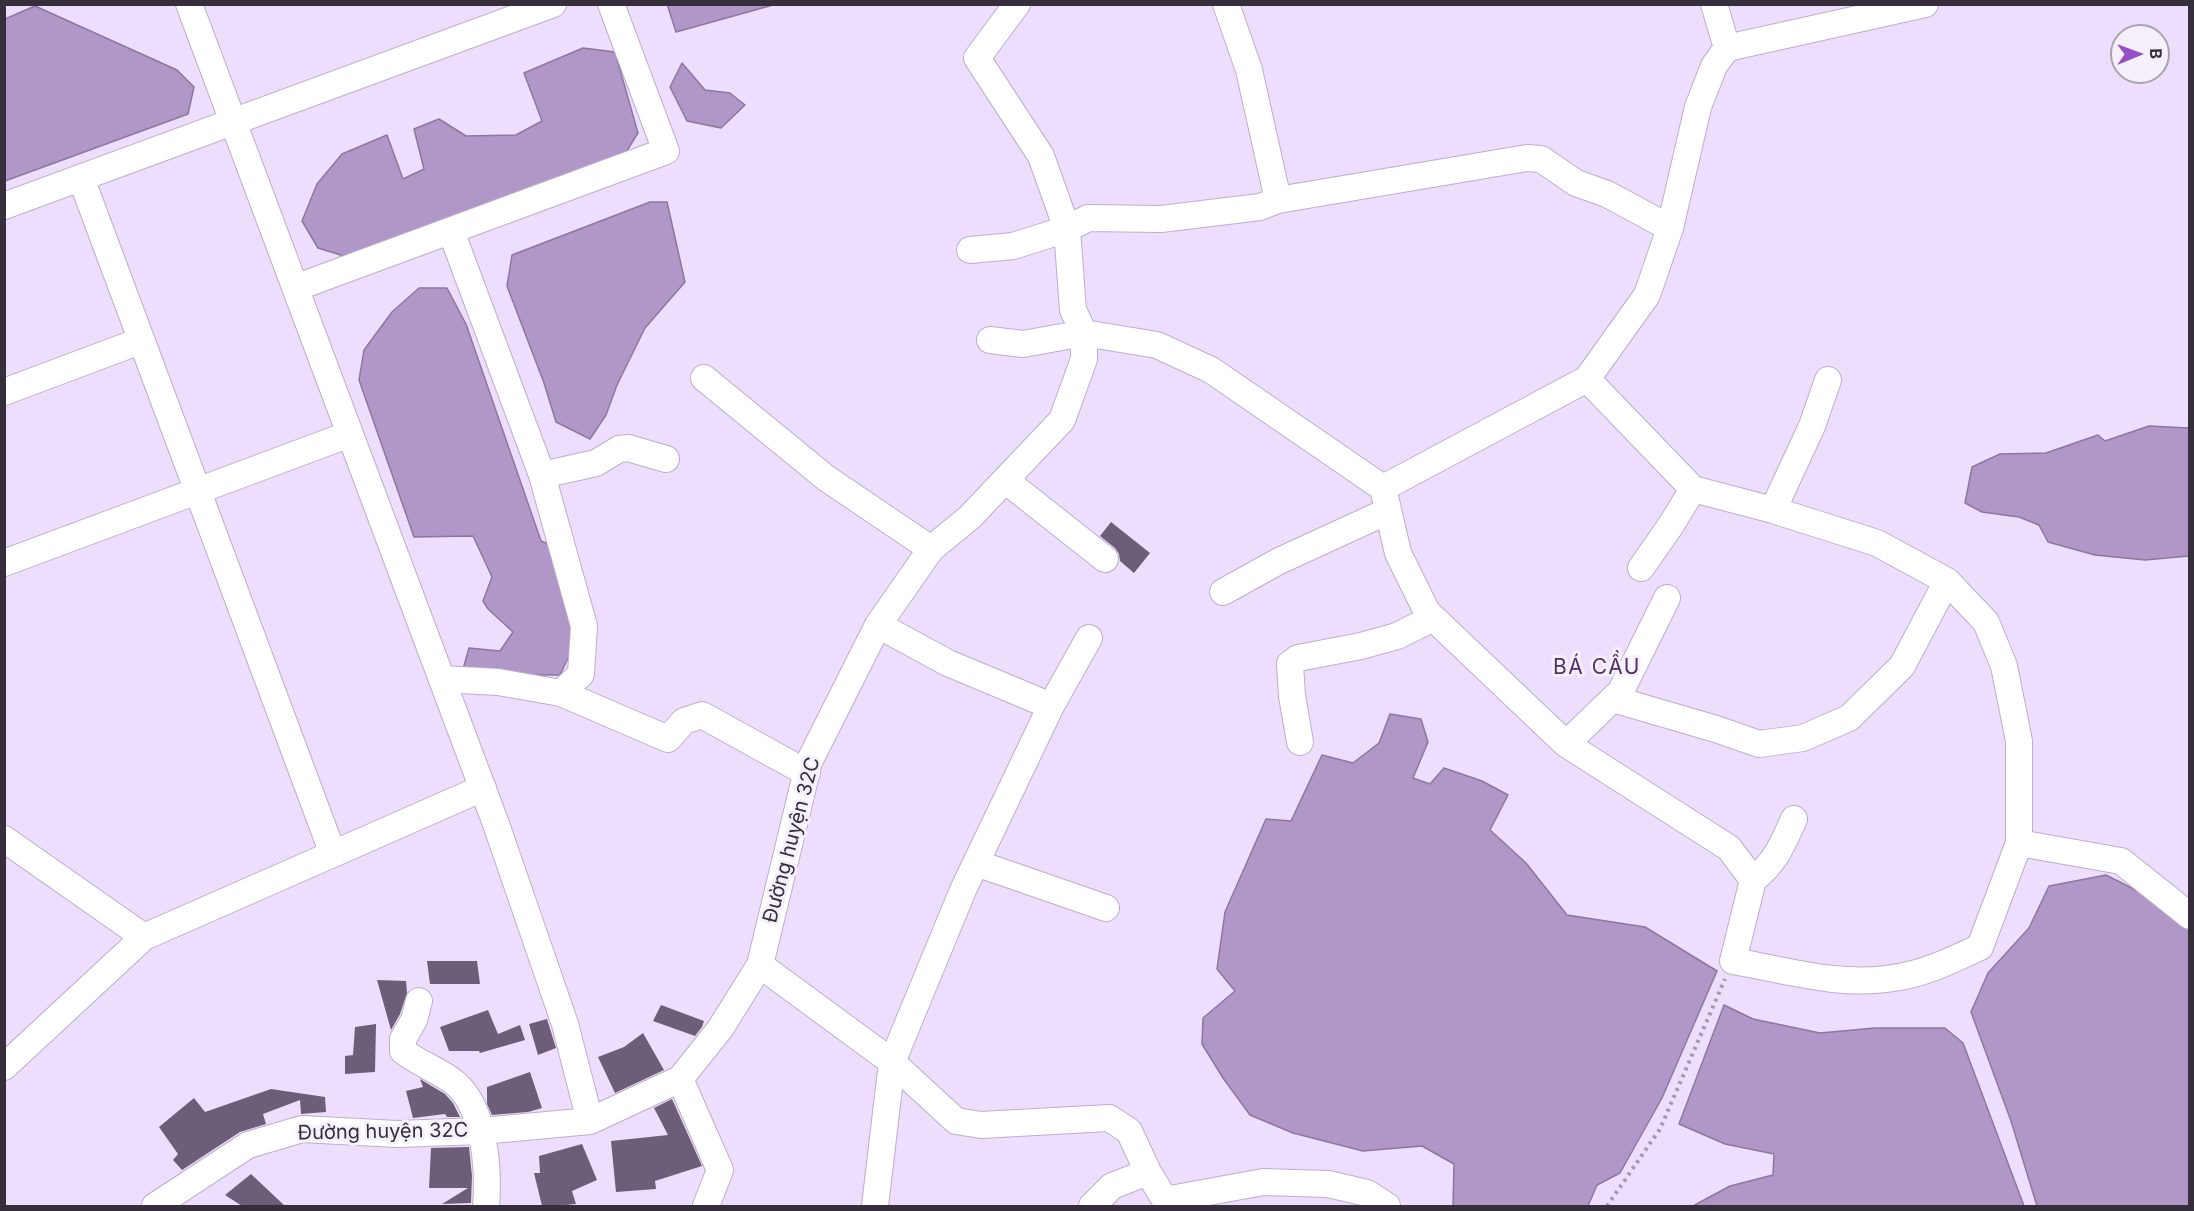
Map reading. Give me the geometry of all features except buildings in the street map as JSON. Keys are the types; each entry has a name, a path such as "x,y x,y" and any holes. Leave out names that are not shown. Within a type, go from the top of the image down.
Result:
{"street":[{"path":"189,4 483,788 565,1024 590,1121"},
{"path":"4,206 553,4"},
{"path":"296,288 666,151 611,4"},
{"name":"Đường huyện 32C","path":"155,1206 248,1145 302,1129 397,1134 482,1131 590,1121 680,1079 720,1029 760,965 809,762 878,625 931,549 970,517 1062,420 1084,359 1084,333 1074,310 1067,229 1041,156 977,58 1017,4"},
{"path":"1226,4 1249,70 1278,200"},
{"path":"1714,4 1727,48"},
{"path":"1224,592 1386,500 1587,379 1647,295 1670,228 1698,107 1714,66 1727,48 1925,4"},
{"path":"970,250 1013,246 1067,229 1088,218 1161,219 1260,207 1278,200 1527,158 1541,159 1576,183 1607,194 1670,228"},
{"path":"81,178 333,854"},
{"path":"451,231 542,475 584,626 581,674 561,693"},
{"path":"990,340 1023,344 1084,333 1156,345 1211,370 1386,500 1398,553 1426,612 1566,744 1729,849 1753,880"},
{"path":"4,392 140,341"},
{"path":"704,378 826,478 931,549"},
{"path":"1587,379 1693,489 1773,510 1877,543 1947,581 1986,622 2004,666 2019,741 2019,843 1980,947 1940,966 1893,978 1844,981 1733,961 1753,880 1768,869 1794,819"},
{"path":"1773,510 1812,426 1828,380"},
{"path":"4,562 350,434"},
{"path":"542,475 596,463 619,449 628,448 666,459"},
{"path":"1005,480 1105,559"},
{"path":"1641,568 1693,489"},
{"path":"1613,699 1716,729 1758,744 1803,738 1849,718 1902,666 1947,581"},
{"path":"1566,744 1621,691 1667,598"},
{"path":"1300,742 1292,696 1290,664 1298,658 1361,646 1397,636 1433,618"},
{"path":"878,625 948,663 1051,706"},
{"path":"875,1206 892,1062 976,864 1051,706 1089,638"},
{"path":"442,679 498,682 561,693 668,739 684,721 702,715 807,773"},
{"path":"4,1067 144,937 483,788"},
{"path":"4,839 144,937"},
{"path":"2019,843 2121,861 2190,916"},
{"path":"976,864 1106,908"},
{"path":"760,965 892,1062 956,1121 981,1125 1109,1118 1129,1131 1148,1172 1165,1200 1263,1182 1306,1183 1328,1184 1368,1193 1387,1206"},
{"path":"419,1001 414,1020 403,1039 403,1052 456,1084 468,1100 482,1131 487,1170 486,1206"},
{"path":"680,1079 720,1170 706,1206"},
{"path":"1092,1206 1112,1186 1148,1172"}],"path":[{"path":"1606,1206 1660,1129 1733,961"}],"shaded area":[{"path":"667,4 773,4 773,5 676,32"},
{"path":"35,6 177,70 194,87 188,114 5,181 5,19"},
{"path":"583,48 615,52 638,133 623,157 344,256 318,248 302,221 317,184 342,154 387,135 403,179 424,169 414,129 439,119 466,136 516,135 542,121 524,73"},
{"path":"682,63 705,90 730,93 745,105 721,128 687,121 670,87"},
{"path":"650,202 667,202 685,282 645,328 617,385 606,415 590,439 556,422 544,383 507,286 512,255"},
{"path":"419,288 447,288 466,324 541,541 556,547 572,589 570,654 560,675 485,675 463,669 469,648 500,651 513,632 488,609 483,601 492,577 473,536 414,537 359,380 364,350 392,312"},
{"path":"2149,426 2189,428 2189,556 2145,560 2095,555 2048,542 2039,525 2019,517 1982,512 1965,503 1972,467 2000,454 2046,453 2098,435 2105,441"},
{"path":"1390,714 1421,719 1428,742 1413,778 1430,784 1444,768 1482,781 1508,795 1490,830 1526,863 1567,915 1645,927 1717,971 1662,1098 1620,1173 1597,1185 1588,1206 1453,1206 1454,1164 1422,1146 1363,1151 1293,1133 1250,1115 1202,1044 1203,1018 1235,991 1217,969 1225,912 1266,819 1291,821 1322,755 1353,763 1379,743"},
{"path":"2106,875 2167,906 2189,929 2189,1206 2037,1206 2011,1121 1971,1012 1988,973 2029,928 2049,886"},
{"path":"1724,1005 1753,1019 1820,1033 1875,1028 1945,1028 1963,1043 2024,1206 1693,1206 1730,1186 1773,1175 1774,1154 1725,1144 1679,1124"}],"district":[{"name":"BÁ CẦU","path":"1597,668"}]}
